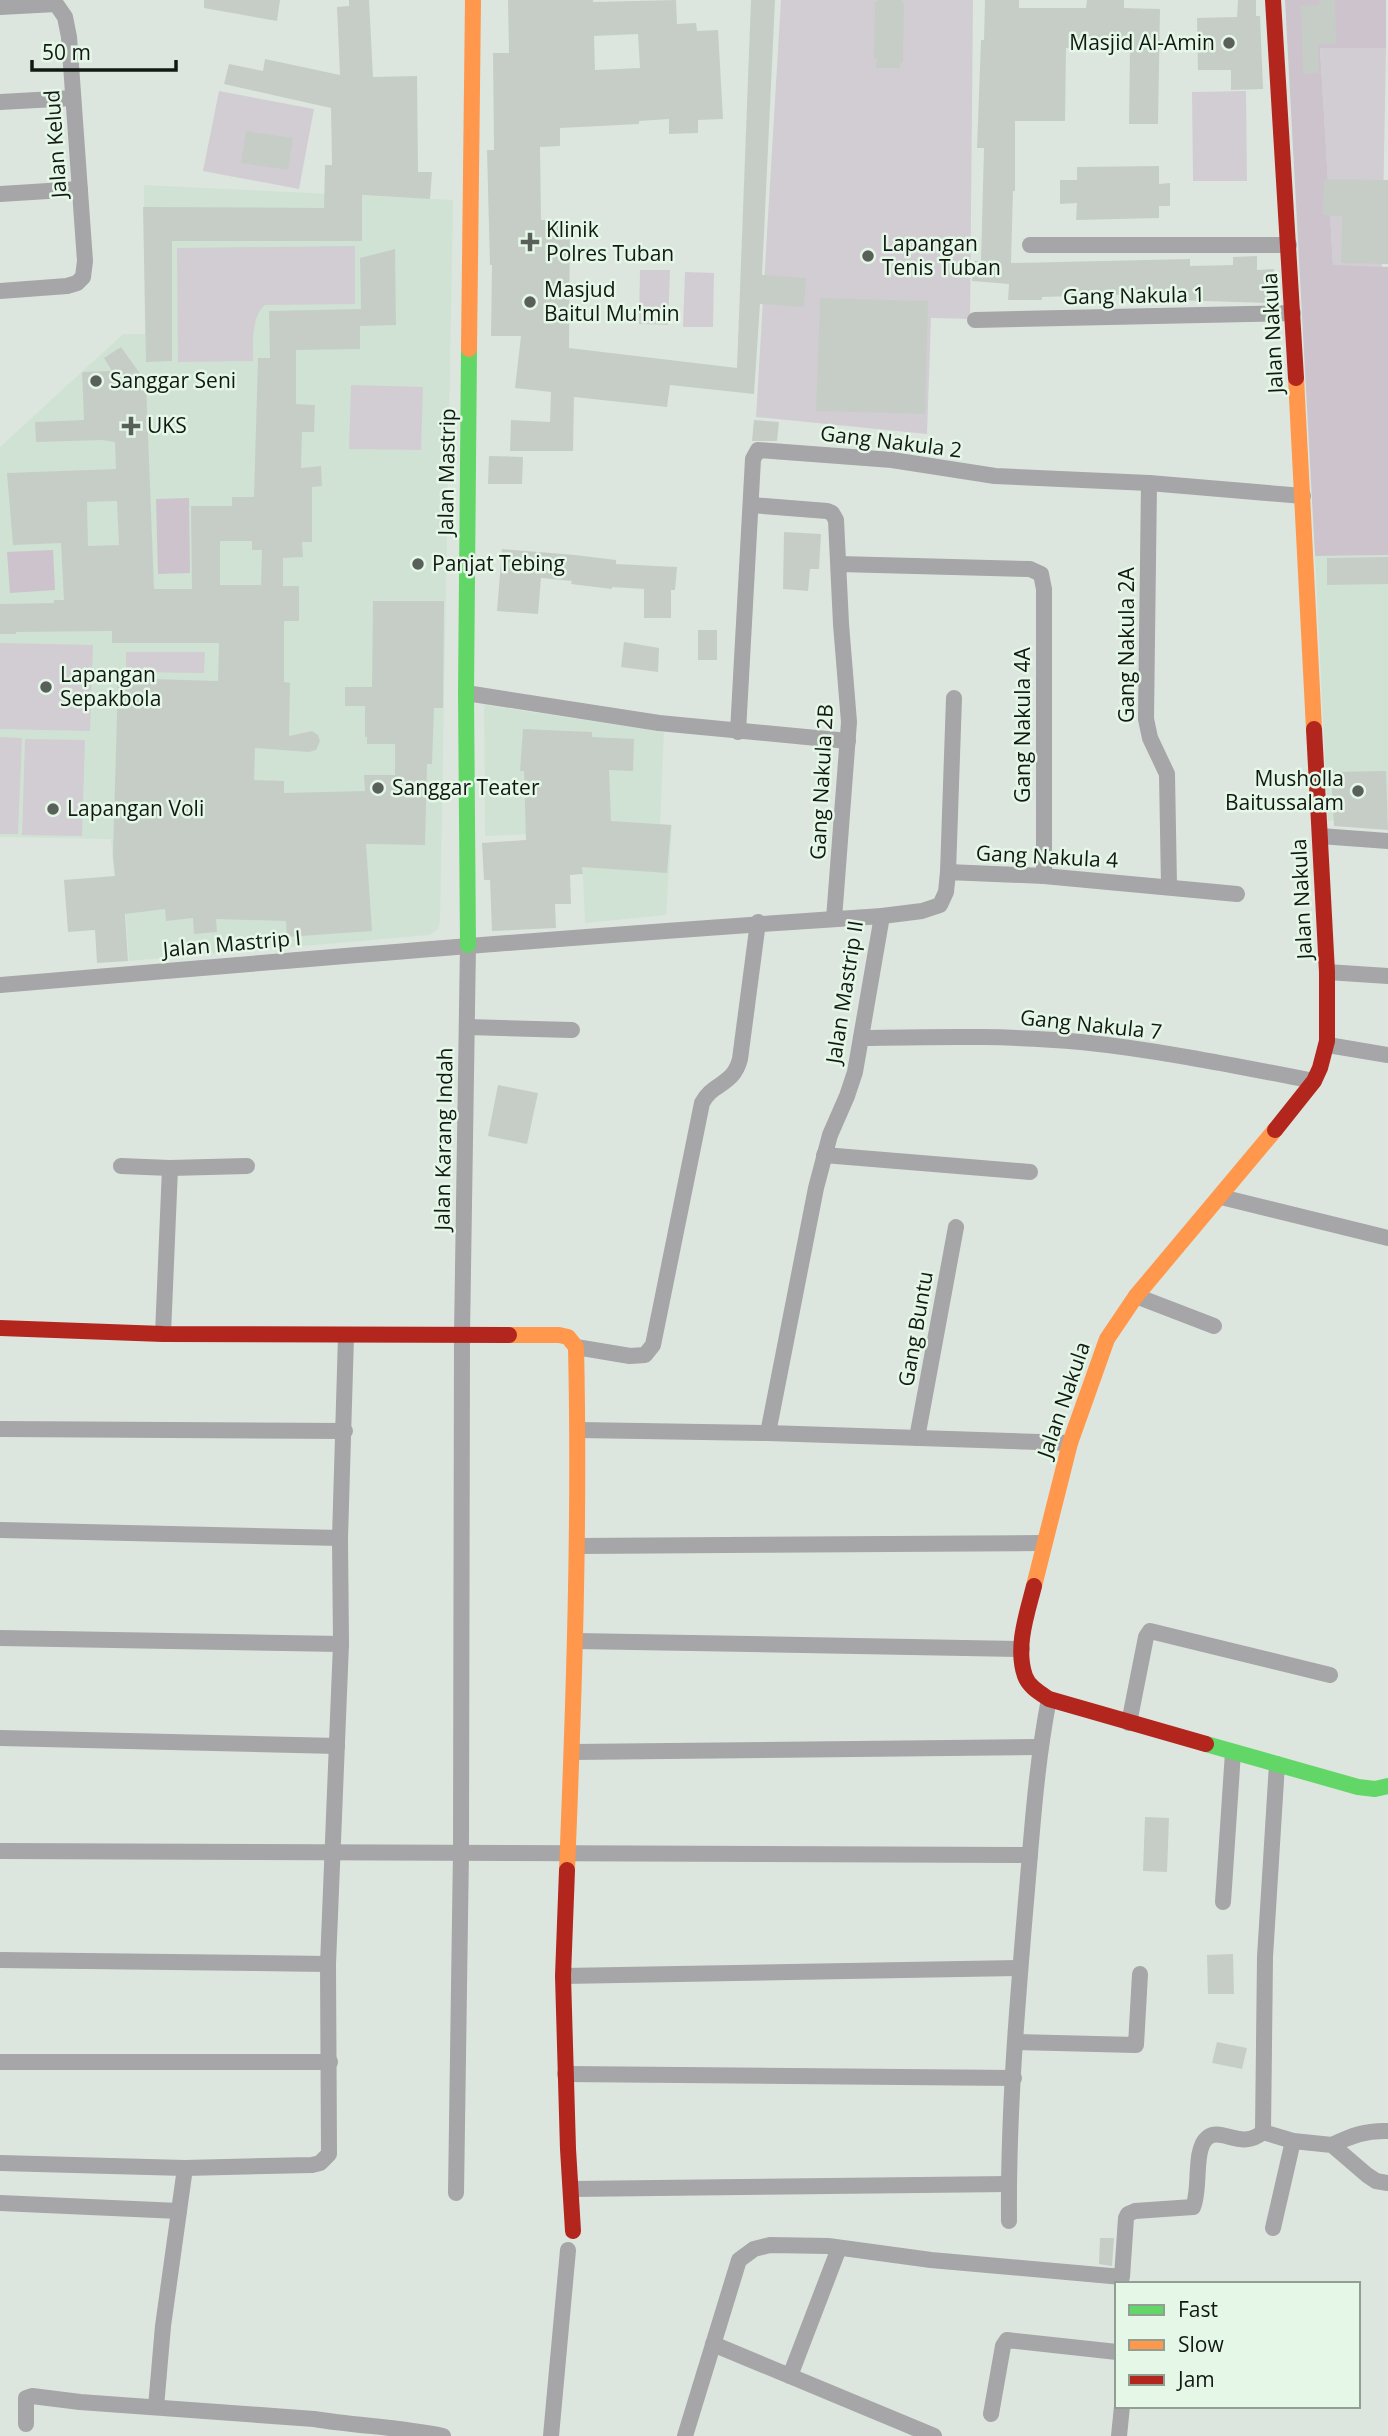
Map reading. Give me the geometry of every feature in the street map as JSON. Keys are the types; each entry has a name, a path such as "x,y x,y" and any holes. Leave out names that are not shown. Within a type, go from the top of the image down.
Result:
{"street":[{"name":"Jalan Mastrip","path":"468,945 466,693 473,0"},
{"name":"Jalan Nakula","path":"1049,1699 1028,1682 1022,1649 1026,1612 1070,1443 1107,1339 1136,1296 1221,1197 1314,1080 1328,1045 1327,972 1303,496 1273,0"},
{"name":"Jalan Kelud","path":"0,7 49,4 59,7 65,17 74,97 85,261 85,273 81,280 67,286 0,291"},
{"path":"0,102 74,97"},
{"path":"0,194 80,189"},
{"path":"1030,245 1289,245"},
{"name":"Gang Nakula 1","path":"975,320 1293,313"},
{"name":"Gang Nakula 2","path":"738,732 754,455 758,450 892,460 985,475 1149,483 1303,496"},
{"name":"Gang Nakula 2A","path":"1149,483 1146,719 1150,738 1167,774 1169,886"},
{"name":"Gang Nakula 2B","path":"751,505 832,513 836,520 841,624 849,706 834,919"},
{"name":"Gang Nakula 4A","path":"839,564 1030,569 1041,574 1044,589 1044,876"},
{"path":"466,693 659,723 848,741"},
{"path":"948,872 954,698"},
{"path":"1320,836 1388,841"},
{"name":"Gang Nakula 4","path":"882,916 922,911 940,905 946,892 948,872 1044,876 1237,894"},
{"name":"Jalan Mastrip II","path":"468,945 758,922 882,916 862,1038 850,1088 830,1135 816,1188 768,1433"},
{"path":"576,1347 630,1356 645,1355 653,1345 702,1103 706,1095 734,1075 740,1059 758,922"},
{"name":"Jalan Mastrip I","path":"0,985 468,945"},
{"name":"Jalan Karang Indah","path":"456,2193 461,1851 462,1334 468,945"},
{"path":"1327,972 1388,976"},
{"path":"467,1027 572,1030"},
{"name":"Gang Nakula 7","path":"862,1038 1001,1038 1080,1042 1314,1080"},
{"path":"1328,1045 1388,1055"},
{"path":"824,1155 1030,1172"},
{"path":"121,1166 247,1166"},
{"path":"163,1334 170,1168"},
{"path":"1221,1197 1388,1238"},
{"name":"Gang Buntu","path":"918,1438 956,1227"},
{"path":"1136,1296 1214,1326"},
{"path":"0,1328 163,1334 559,1335 568,1337 576,1347 576,1641 563,1976 573,2231"},
{"path":"0,2163 186,2168 312,2165 320,2163 329,2154 328,1964 341,1644 340,1538 346,1336"},
{"path":"0,1429 345,1431"},
{"path":"578,1430 1070,1443"},
{"path":"0,1530 340,1538"},
{"path":"577,1546 1042,1543"},
{"path":"1129,1723 1146,1637 1150,1631 1329,1675"},
{"path":"0,1638 341,1644"},
{"path":"576,1641 1022,1649"},
{"path":"1009,2221 1020,1968 1040,1747 1049,1699 1358,1787 1375,1789 1388,1786"},
{"path":"0,1738 337,1746"},
{"path":"573,1752 1040,1747"},
{"path":"1223,1902 1233,1752"},
{"path":"685,2436 739,2260 744,2254 769,2245 838,2248 1123,2280 1128,2214 1135,2211 1193,2207 1201,2148 1206,2138 1215,2134 1247,2141 1263,2132 1265,1957 1276,1764"},
{"path":"0,1851 1030,1855"},
{"path":"0,1960 328,1964"},
{"path":"563,1976 1020,1968"},
{"path":"1016,2042 1136,2045 1140,1974"},
{"path":"0,2062 330,2062"},
{"path":"565,2074 1014,2078"},
{"path":"1332,2146 1356,2134 1374,2130 1388,2131"},
{"path":"1263,2132 1293,2141 1332,2146 1376,2181 1388,2183"},
{"path":"1273,2228 1293,2141"},
{"path":"156,2407 163,2326 186,2168"},
{"path":"571,2189 1009,2184"},
{"path":"0,2203 179,2211"},
{"path":"790,2376 838,2248"},
{"path":"551,2436 568,2250"},
{"path":"990,2414 1003,2346 1007,2340 1115,2352"},
{"path":"713,2344 934,2436"},
{"path":"26,2424 26,2398 30,2396 313,2419 411,2429 443,2436"},
{"path":"1119,2436 1122,2408"}],"shaded area":[{"name":"Lapangan Tenis Tuban","path":"781,0 973,0 970,319 931,318 927,434 756,417"},
{"path":"1285,0 1386,0 1386,48 1320,48 1333,265 1388,267 1388,555 1315,556"},
{"path":"1320,48 1386,48 1382,267 1333,266"},
{"path":"219,91 314,109 299,189 203,171"},
{"path":"1246,91 1247,181 1193,181 1192,92"},
{"path":"144,185 453,200 440,921 438,929 429,935 129,961 123,874 114,875 111,839 0,837 0,447 123,334 145,334"},
{"path":"355,246 355,304 265,305 255,323 253,361 178,362 177,248"},
{"path":"640,270 670,270 668,325 639,324"},
{"path":"685,272 714,273 713,327 683,327"},
{"path":"351,385 423,387 421,450 349,449"},
{"path":"189,498 190,573 158,574 156,499"},
{"path":"53,550 55,590 10,593 7,552"},
{"path":"1388,555 1388,812 1328,821 1315,556"},
{"name":"Lapangan Sepakbola","path":"0,643 93,645 90,731 0,729"},
{"path":"126,652 205,652 204,673 126,672"},
{"path":"484,705 664,732 660,824 672,825 666,915 585,923 581,832 485,836"},
{"name":"Lapangan Voli","path":"0,737 22,738 18,834 0,834"},
{"name":"Lapangan Voli","path":"25,739 85,740 82,836 22,835"}],"building":[{"path":"204,0 280,0 277,21 204,8"},
{"path":"349,0 369,0 373,77 417,76 418,172 432,172 430,199 362,195 362,241 172,241 172,361 146,362 143,207 324,208 325,165 332,165 331,108 224,84 229,64 263,71 265,59 340,75 337,7 349,6"},
{"path":"508,0 676,0 677,24 696,23 697,31 718,30 723,119 698,120 698,133 669,134 669,119 639,121 639,124 560,128 560,146 540,147 541,220 570,220 569,348 737,368 751,0 775,0 762,275 806,278 804,307 760,304 754,394 670,385 667,407 574,397 573,451 510,451 511,420 550,422 551,392 515,388 521,336 491,336 492,265 487,150 494,150 493,53 509,53","holes":["638,34 640,68 595,70 594,36"]},
{"path":"902,0 904,3 903,62 900,63 900,68 876,68 875,2"},
{"path":"985,0 1019,0 1019,8 1086,8 1087,0 1124,0 1124,8 1160,9 1158,124 1129,124 1130,49 1066,48 1065,121 1015,121 1011,263 1190,259 1190,266 1233,265 1233,257 1257,256 1257,270 1274,269 1274,293 1268,293 1268,303 1174,300 1174,293 1008,300 1009,284 972,281 973,261 981,261 984,148 977,148"},
{"name":"Masjid Al-Amin","path":"1238,0 1256,0 1256,16 1260,16 1263,89 1231,90 1231,70 1198,70 1197,18 1237,17"},
{"path":"1319,0 1335,0 1336,44 1318,44 1319,73 1303,74 1301,6 1319,5"},
{"path":"246,131 293,138 288,170 241,163"},
{"path":"1159,166 1159,184 1170,183 1170,206 1159,206 1159,218 1076,220 1077,203 1060,204 1060,180 1077,180 1077,167"},
{"path":"1324,179 1388,180 1388,264 1341,263 1342,216 1323,215"},
{"path":"395,249 396,325 360,326 360,349 296,350 296,404 315,405 314,432 302,432 301,468 321,466 322,486 312,487 312,542 302,542 303,557 283,558 283,586 299,586 299,621 284,621 284,682 290,683 289,736 312,731 318,735 320,741 316,750 309,752 255,748 254,780 284,781 284,793 365,791 364,775 395,775 395,744 367,744 365,706 345,706 345,687 372,687 373,601 444,601 443,708 434,708 432,764 427,764 425,845 366,844 372,931 287,937 286,921 216,919 217,932 194,934 193,918 166,921 165,909 125,914 128,961 97,963 95,930 68,932 64,880 115,876 113,855 118,678 218,681 219,643 112,643 112,631 0,634 0,604 54,603 54,600 64,600 61,543 13,545 7,473 116,469 115,442 36,442 35,422 84,420 82,372 112,371 104,358 121,347 146,382 154,589 192,589 191,506 232,506 232,497 254,497 258,358 270,358 269,311 361,309 360,258","holes":["117,501 119,545 88,546 87,502","220,541 252,541 252,550 262,550 261,585 220,585"]},
{"path":"820,298 928,301 925,414 816,411"},
{"path":"754,420 779,422 777,441 752,441"},
{"path":"489,456 523,457 522,484 488,484"},
{"path":"784,532 821,534 819,569 810,569 808,591 783,589"},
{"path":"502,549 616,560 616,564 677,567 675,590 671,590 671,618 644,618 644,589 612,589 541,578 538,614 497,611"},
{"path":"1388,557 1388,584 1327,585 1327,558"},
{"path":"698,630 717,630 717,660 698,660"},
{"path":"624,642 659,648 658,672 621,667"},
{"path":"523,729 592,732 592,737 634,739 633,771 609,770 611,821 671,825 667,873 582,867 583,874 570,875 571,904 555,904 556,928 492,931 490,880 484,880 482,843 526,840 524,771 520,771"},
{"name":"Musholla Baitussalam","path":"1386,771 1388,830 1334,826 1331,772"},
{"path":"498,1085 538,1093 527,1144 488,1136"},
{"path":"1145,1817 1169,1818 1167,1872 1143,1871"},
{"path":"1233,1954 1234,1994 1208,1994 1207,1955"},
{"path":"1217,2042 1247,2048 1242,2069 1212,2063"},
{"path":"1100,2238 1114,2238 1112,2266 1099,2264"}],"traffic: fast":[{"path":"468,945 466,693 469,349"},
{"path":"1206,1744 1358,1787 1375,1789 1388,1786"}],"traffic: slow":[{"path":"469,349 473,0"},
{"path":"1296,378 1314,729"},
{"path":"1034,1586 1070,1443 1107,1339 1136,1296 1275,1130"},
{"path":"509,1335 559,1335 568,1337 576,1347 577,1544 567,1870"}],"traffic: jam":[{"path":"1273,0 1296,378"},
{"path":"1275,1130 1314,1081 1327,1041 1327,972 1314,729"},
{"path":"0,1328 163,1334 509,1335"},
{"path":"1034,1586 1023,1631 1021,1654 1025,1676 1032,1687 1049,1699 1206,1744"},
{"path":"567,1870 563,1976 573,2231"}],"place":[{"name":"Masjid Al-Amin","path":"1229,43"},
{"name":"Klinik Polres Tuban","path":"530,242"},
{"name":"Lapangan Tenis Tuban","path":"868,256"},
{"name":"Masjud Baitul Mu'min","path":"530,302"},
{"name":"Sanggar Seni","path":"96,381"},
{"name":"UKS","path":"131,426"},
{"name":"Panjat Tebing","path":"418,564"},
{"name":"Lapangan Sepakbola","path":"46,687"},
{"name":"Sanggar Teater","path":"378,788"},
{"name":"Musholla Baitussalam","path":"1358,791"},
{"name":"Lapangan Voli","path":"53,809"}]}
